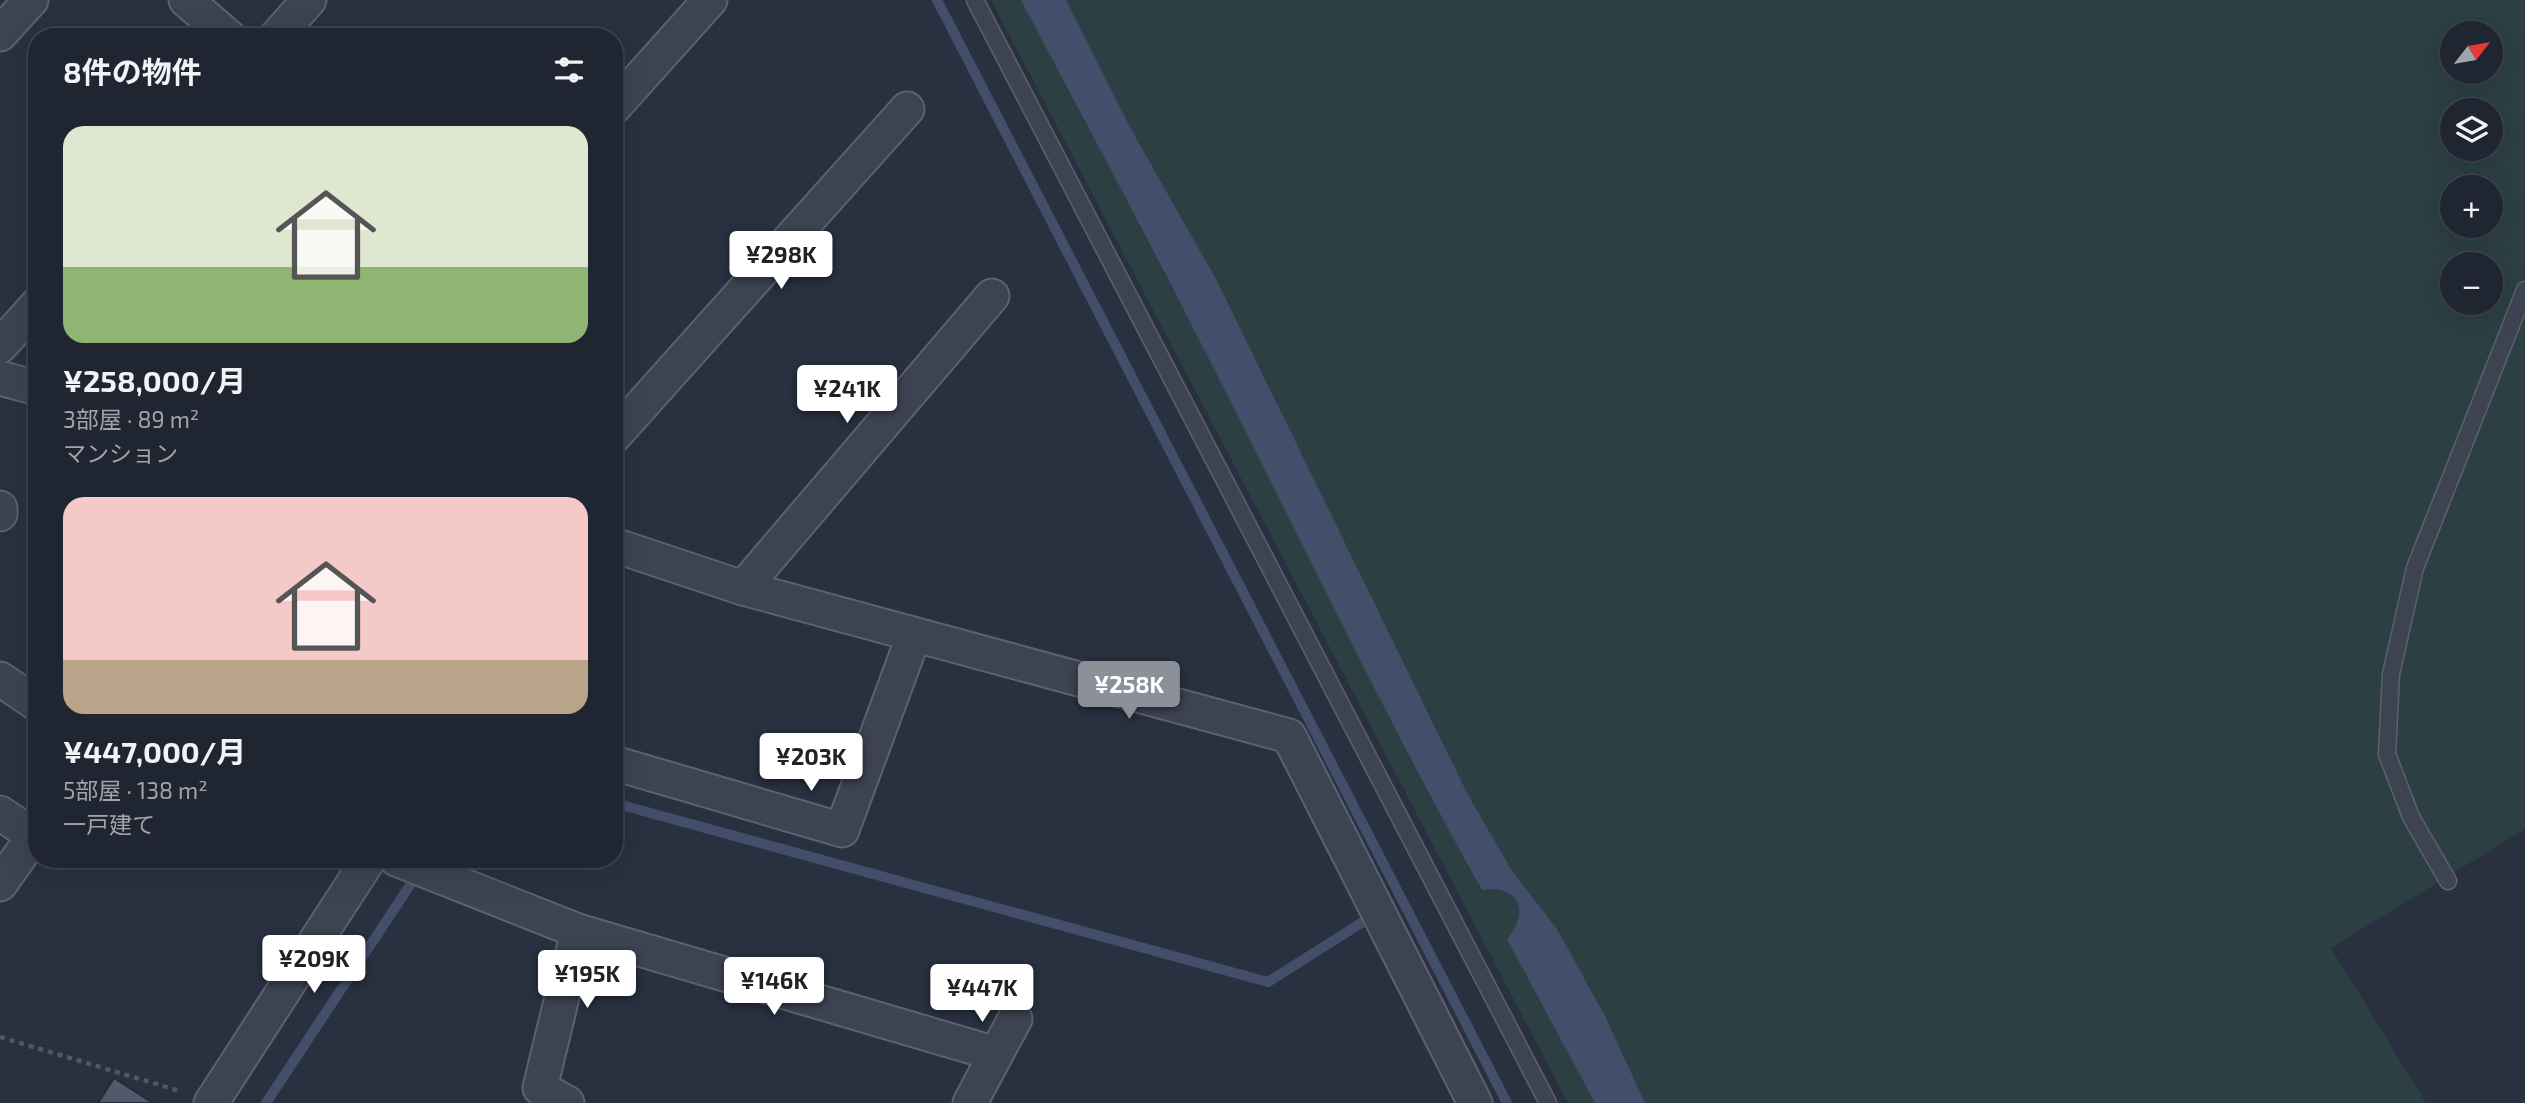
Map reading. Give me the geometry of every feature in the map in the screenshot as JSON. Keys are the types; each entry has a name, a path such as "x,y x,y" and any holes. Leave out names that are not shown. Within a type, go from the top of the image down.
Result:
{"street":[{"path":"0,34 31,0"},
{"path":"186,0 219,28"},
{"path":"284,28 309,0"},
{"path":"623,97 710,0"},
{"path":"623,426 907,109"},
{"path":"743,588 992,296"},
{"path":"0,346 28,315"},
{"path":"0,378 28,386"},
{"path":"0,508 0,514"},
{"path":"623,548 743,588 1289,736 1475,1103"},
{"path":"623,766 842,830 914,635"},
{"path":"0,679 28,698"},
{"path":"0,813 28,830"},
{"path":"0,884 28,844"},
{"path":"212,1102 363,868"},
{"path":"419,868 578,930 996,1054"},
{"path":"567,1103 540,1088 578,930"},
{"path":"970,1103 1015,1019"}],"lane":[{"path":"975,0 1548,1103"},
{"path":"2448,881 2411,817 2387,754 2391,674 2414,568 2525,290"}],"path":[{"path":"0,1037 212,1102"}],"green space":[{"path":"991,0 2525,0 2525,829 2331,948 2426,1103 1568,1103"}],"water":[{"path":"1021,0 1066,0 1131,129 1217,281 1468,795 1512,871 1557,929 1605,1016 1645,1103 1595,1103 1507,939 1518,919 1517,902 1505,891 1482,890 1378,696 1166,274"}],"building":[{"path":"114,1078 153,1103 98,1103"}],"waterway":[{"path":"937,0 1507,1103"},
{"path":"623,805 1268,982 1374,915"},
{"path":"266,1103 418,873"}]}
